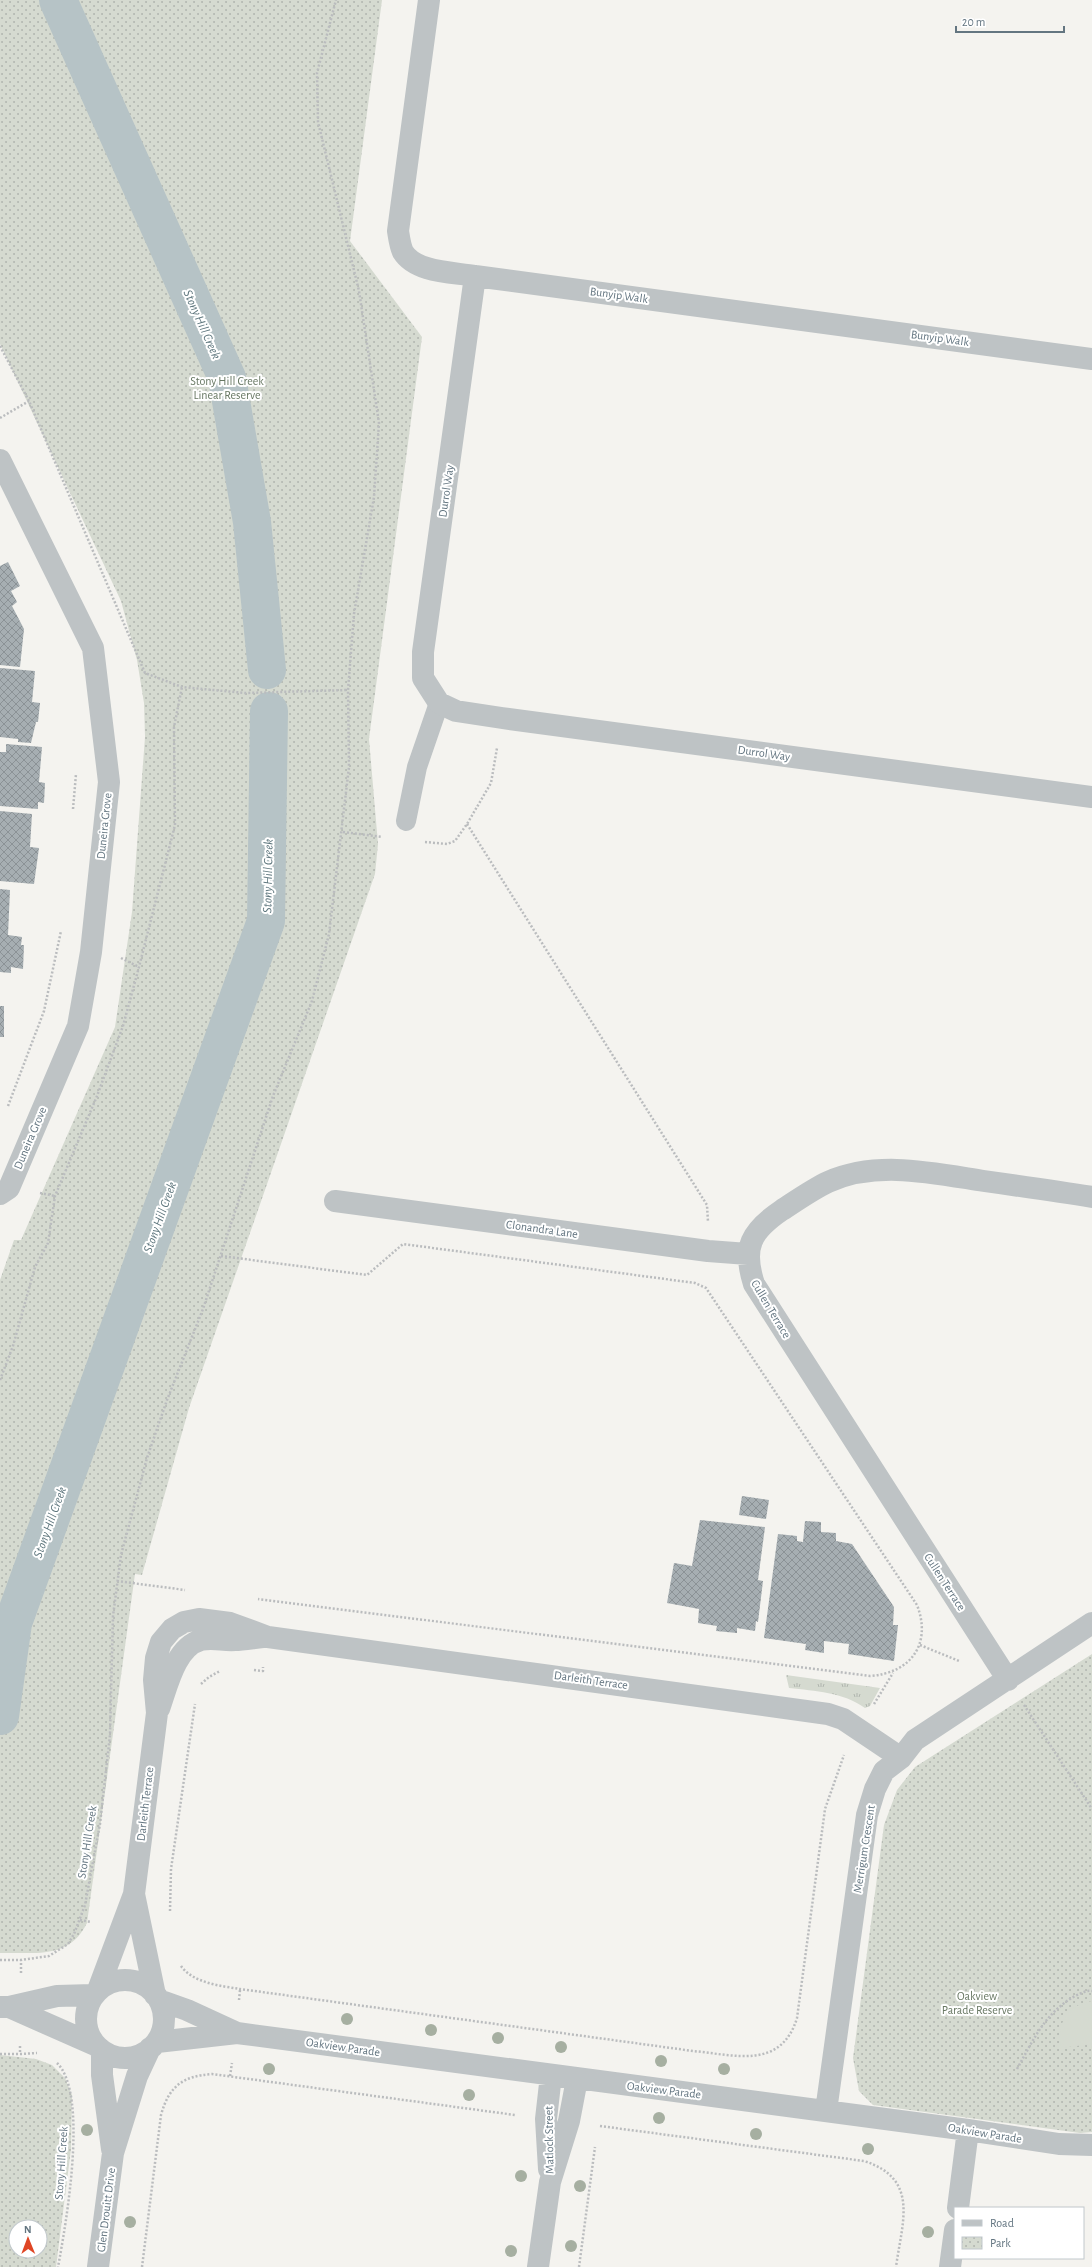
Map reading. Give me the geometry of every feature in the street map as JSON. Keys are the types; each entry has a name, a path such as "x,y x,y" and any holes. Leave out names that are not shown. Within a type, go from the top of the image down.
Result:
{"street":[{"name":"Bunyip Walk","path":"429,0 398,231 403,252 415,263 426,267 475,276 1092,359"},
{"name":"Durrol Way","path":"475,276 423,652 423,678 439,703 456,711 502,718 1092,797"},
{"name":"Duneira Grove","path":"0,460 93,648 109,782 91,952 78,1026 9,1188 0,1194"},
{"name":"Cullen Terrace","path":"1008,1680 754,1284 748,1265 748,1254 754,1233 770,1218 829,1182 859,1173 885,1169 916,1171 1092,1197"},
{"name":"Clonandra Lane","path":"335,1201 708,1251 748,1254"},
{"name":"Merrigum Crescent","path":"826,2112 867,1815 874,1789 884,1771 901,1758 914,1740 947,1717 1008,1680 1092,1623"},
{"name":"Darleith Terrace","path":"96,1993 134,1894 157,1713 176,1663 185,1651 199,1640 215,1638 234,1640 268,1637 811,1711 843,1719 901,1758"},
{"name":"Darleith Terrace","path":"134,1894 157,1998"},
{"path":"13,2008 98,2048 113,2057 126,2058 139,2055 154,2045 164,2022 157,1998 145,1986 134,1981 121,1980 109,1983 96,1993 88,2007 85,2020 88,2033 98,2048"},
{"path":"13,2008 57,1996 96,1993"},
{"name":"Oakview Parade","path":"157,1998 237,2033"},
{"name":"Oakview Parade","path":"154,2045 237,2033 968,2130 1059,2144 1092,2145"},
{"name":"Glen Drouitt Drive","path":"98,2267 113,2153 137,2076 154,2045"},
{"name":"Glen Drouitt Drive","path":"98,2048 113,2153"},
{"name":"Matlock Street","path":"550,2182 546,2119 551,2075"},
{"name":"Matlock Street","path":"538,2267 550,2182 569,2121 577,2079"},
{"path":"958,2207 968,2130"},
{"path":"950,2267 954,2237"}],"lane":[{"path":"406,821 417,766 439,703"}],"path":[{"name":"Stony Hill Creek","path":"0,1960 21,1960 49,1956 68,1944 74,1934 85,1905 100,1831 109,1742 114,1616 117,1581 122,1555 147,1458 167,1400 203,1309 248,1167 273,1096 312,1001 329,934 343,832 349,766 348,690 354,614 374,497 379,423 359,291 318,122 317,72 336,0"},
{"path":"0,347 29,401 146,673 182,687 245,693 348,690"},
{"path":"0,418 29,401"},
{"path":"418,841 447,844 455,841 468,824 492,783 502,718"},
{"path":"73,812 76,773"},
{"path":"468,824 706,1205 708,1251 706,1288"},
{"path":"343,832 384,837"},
{"path":"8,1107 44,1011 61,929"},
{"path":"177,1960 184,1970 197,1978 215,1985 240,1990 693,2051 761,2055 777,2050 790,2036 797,2018 825,1809 843,1759 858,1729 893,1672 914,1657 920,1645 923,1634 922,1618 917,1605 706,1288 695,1283 403,1244 366,1275 221,1256"},
{"path":"117,1581 187,1590"},
{"path":"250,1598 870,1676 893,1672"},
{"path":"247,1670 263,1671 268,1637"},
{"path":"198,1691 209,1676 222,1671"},
{"path":"1008,1680 1092,1809"},
{"path":"170,1912 171,1869 196,1698"},
{"path":"20,2054 13,2008 21,1960"},
{"path":"1017,2069 1054,2009 1088,1990 1092,1991"},
{"path":"0,2054 42,2053"},
{"name":"Stony Hill Creek","path":"56,2062 69,2083 74,2113 65,2230 58,2267"},
{"path":"142,2267 161,2115 169,2095 188,2077 212,2074 546,2119"},
{"path":"597,2134 598,2126 864,2161 877,2165 888,2172 898,2182 902,2192 904,2209 896,2267"},
{"path":"579,2267 596,2141"}],"green space":[{"name":"Stony Hill Creek Linear Reserve","path":"0,0 382,0 350,241 422,337 369,739 378,844 375,874 189,1408 142,1575 135,1574 87,1923 80,1935 71,1943 50,1952 38,1953 0,1953 0,1280 14,1240 21,1240 115,1027 132,912 145,737 144,703 137,660 121,601 0,344"},
{"name":"Oakview Parade Reserve","path":"1092,1654 1092,2132 1080,2133 873,2105 859,2091 853,2058 884,1825 897,1790 915,1767"},
{"path":"786,1675 880,1688 870,1706 865,1708 838,1695 819,1691 789,1688"},
{"path":"1092,2001 1092,2044 1061,2048 1060,2031 1065,2017 1076,2007 1083,2003"},
{"path":"0,2055 36,2059 52,2065 65,2078 72,2095 71,2149 56,2267 0,2267"}],"building":[{"path":"8,562 20,586 11,591 17,602 12,606 24,629 20,667 0,665 0,566"},
{"path":"0,668 35,671 32,702 40,703 38,722 36,722 31,743 18,742 18,739 0,737"},
{"path":"6,744 42,747 39,782 45,783 44,803 38,802 38,809 0,806 0,752 6,752"},
{"path":"0,811 32,814 30,847 39,848 34,884 0,881"},
{"path":"0,889 10,890 8,935 22,937 21,945 24,945 23,969 11,967 11,973 0,972"},
{"path":"0,1006 4,1006 4,1037 0,1037"},
{"path":"742,1496 769,1500 766,1519 739,1515"},
{"path":"700,1520 765,1527 758,1580 763,1581 758,1622 756,1621 755,1631 737,1628 737,1633 716,1631 717,1626 698,1623 699,1609 667,1603 674,1563 692,1566"},
{"path":"805,1521 821,1522 821,1532 836,1533 836,1541 852,1544 894,1607 893,1625 898,1625 894,1661 848,1654 849,1644 824,1641 824,1653 805,1650 806,1644 764,1638 778,1534 797,1536 797,1541 803,1542"}],"waterway":[{"name":"Stony Hill Creek","path":"58,0 227,378 252,522 267,670"},
{"name":"Stony Hill Creek","path":"0,1716 13,1623 266,921 269,711"}]}
